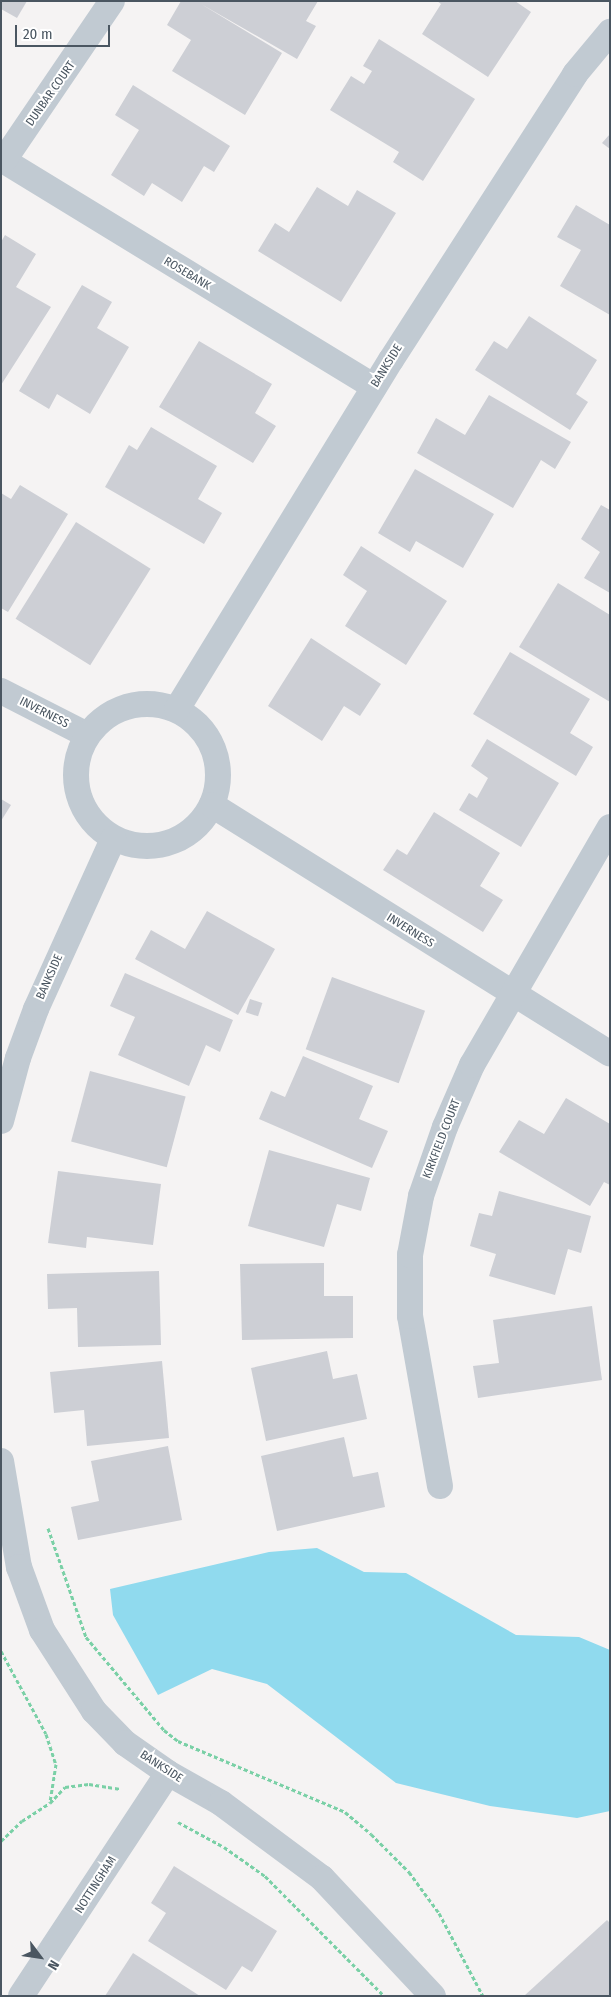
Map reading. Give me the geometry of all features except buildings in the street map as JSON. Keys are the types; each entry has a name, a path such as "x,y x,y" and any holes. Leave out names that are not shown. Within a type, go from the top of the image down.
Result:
{"street":[{"name":"DUNBAR COURT","path":"3,160 112,1"},
{"name":"BANKSIDE","path":"177,710 374,387 575,74 610,32"},
{"name":"ROSEBANK","path":"3,160 374,387"},
{"name":"INVERNESS","path":"1,691 87,736"},
{"path":"152,704 177,710 200,726 214,750 219,778 212,805 195,829 170,844 141,847 113,839 90,820 77,793 76,763 87,736 104,717 127,706 152,704"},
{"name":"INVERNESS","path":"212,805 451,957 512,992 610,1054"},
{"name":"KIRKFIELD COURT","path":"440,1486 410,1316 410,1255 421,1196 445,1127 472,1065 512,992 610,827"},
{"name":"BANKSIDE","path":"1,1121 18,1058 36,1009 113,839"},
{"name":"BANKSIDE","path":"1,1461 19,1567 42,1630 94,1711 125,1742 168,1773 222,1803 322,1878 433,1996"},
{"name":"NOTTINGHAM","path":"21,1996 168,1773"}],"path":[{"path":"48,1528 86,1637 164,1730 178,1741 345,1812 371,1834 409,1872 439,1913 483,1996"},
{"path":"1,1651 46,1734 56,1764 50,1803"},
{"path":"1,1841 22,1821 50,1803 65,1787 89,1784 120,1789"},
{"path":"178,1822 224,1847 265,1876 384,1996"}],"water":[{"path":"317,1548 364,1572 406,1573 516,1635 579,1637 610,1650 610,1811 577,1818 490,1806 396,1783 267,1684 212,1669 158,1695 113,1615 110,1589 269,1552"}]}
